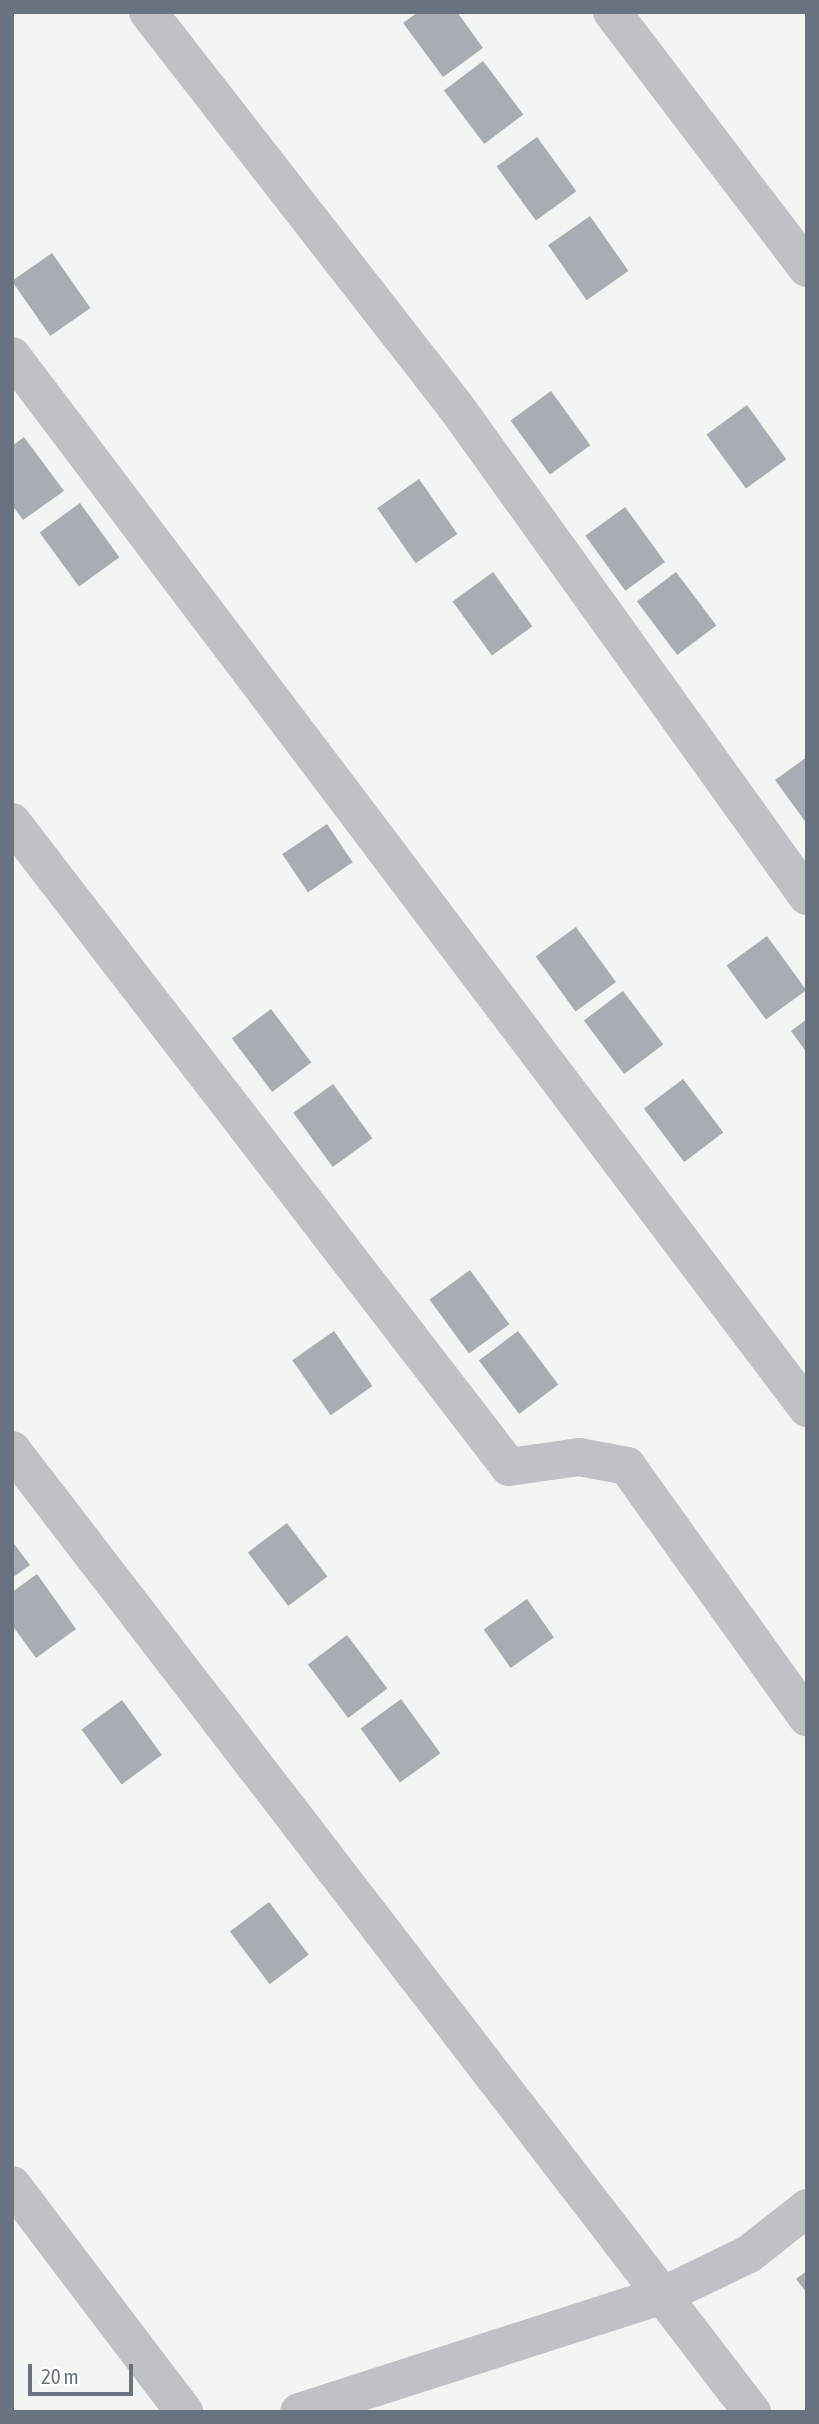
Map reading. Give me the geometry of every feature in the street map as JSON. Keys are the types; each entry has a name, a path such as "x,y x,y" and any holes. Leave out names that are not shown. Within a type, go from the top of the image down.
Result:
{"street":[{"path":"148,12 456,407 807,896"},
{"path":"612,12 807,268"},
{"path":"12,356 807,1408"},
{"path":"12,822 509,1466 579,1457 627,1466 807,1717"},
{"path":"12,1450 664,2295 751,2412"},
{"path":"12,2185 184,2412"},
{"path":"299,2412 664,2295 748,2254 807,2208"}],"building":[{"path":"418,12 457,12 483,48 443,77 403,23"},
{"path":"483,61 523,115 484,144 444,90"},
{"path":"537,137 576,191 536,221 497,166"},
{"path":"590,216 628,271 587,300 548,245"},
{"path":"52,253 90,308 50,336 12,281"},
{"path":"551,391 590,445 550,475 511,420"},
{"path":"747,405 786,459 746,489 707,434"},
{"path":"24,437 64,491 23,520 12,505 12,446"},
{"path":"419,479 457,534 416,563 377,508"},
{"path":"80,503 119,557 79,587 40,532"},
{"path":"625,507 665,562 625,591 585,536"},
{"path":"493,572 532,626 492,656 453,601"},
{"path":"676,572 716,626 677,655 637,601"},
{"path":"807,757 807,824 775,780"},
{"path":"327,824 353,862 308,892 282,854"},
{"path":"576,927 616,982 576,1011 536,956"},
{"path":"767,936 806,990 766,1020 727,965"},
{"path":"623,991 663,1045 624,1074 584,1020"},
{"path":"271,1009 311,1063 272,1092 232,1038"},
{"path":"807,1019 807,1053 791,1031"},
{"path":"683,1079 723,1133 684,1162 644,1108"},
{"path":"333,1084 372,1138 333,1167 293,1113"},
{"path":"470,1270 509,1324 469,1354 430,1299"},
{"path":"334,1331 372,1386 331,1415 292,1360"},
{"path":"518,1331 558,1385 519,1414 479,1360"},
{"path":"287,1523 327,1577 288,1606 248,1552"},
{"path":"12,1541 30,1565 12,1578"},
{"path":"37,1574 76,1629 36,1658 12,1625 12,1592"},
{"path":"527,1599 554,1638 511,1668 484,1629"},
{"path":"347,1635 387,1689 348,1718 308,1664"},
{"path":"401,1699 440,1753 400,1783 361,1728"},
{"path":"122,1700 162,1755 122,1784 82,1729"},
{"path":"269,1902 309,1955 270,1984 230,1931"},
{"path":"807,2271 807,2293 796,2279"}]}
